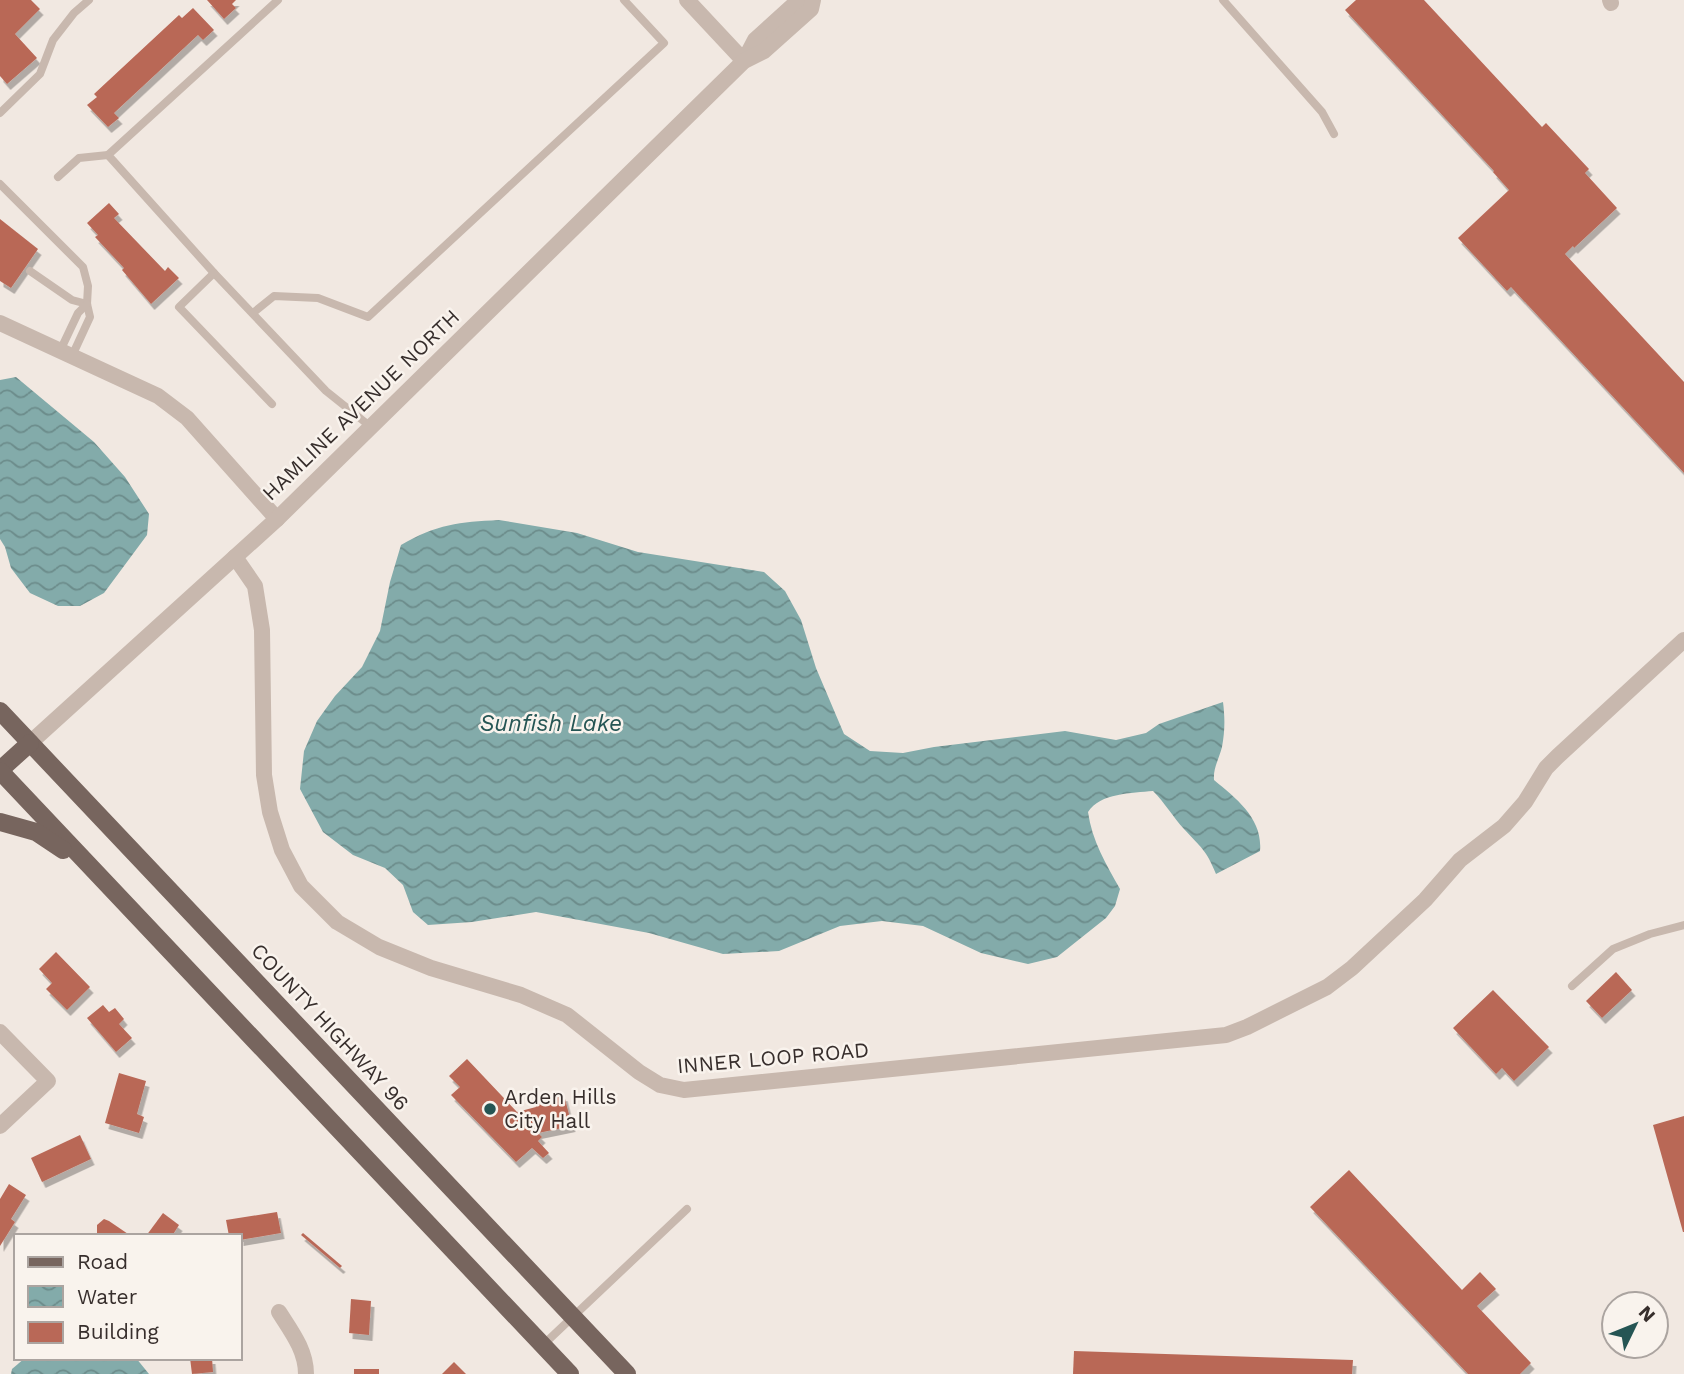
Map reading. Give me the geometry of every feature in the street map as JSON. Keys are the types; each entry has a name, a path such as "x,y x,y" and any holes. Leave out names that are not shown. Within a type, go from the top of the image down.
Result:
{"main road":[{"name":"COUNTY HIGHWAY 96","path":"0,710 627,1374"},
{"name":"HAMLINE AVENUE NORTH","path":"0,770 30,743"},
{"path":"0,770 570,1374"},
{"path":"0,822 46,837 109,886"}],"street":[{"path":"687,0 744,61"},
{"name":"HAMLINE AVENUE NORTH","path":"744,61 755,40 799,0"},
{"name":"HAMLINE AVENUE NORTH","path":"30,743 277,519 744,61 775,43 811,9 813,0"},
{"path":"0,323 158,396 187,418 277,519"},
{"name":"INNER LOOP ROAD","path":"235,557 255,586 262,630 264,775 270,812 282,850 301,886 337,922 379,947 431,968 521,995 567,1015 639,1072 660,1085 684,1090 1226,1035 1247,1027 1327,987 1352,968 1425,900 1460,860 1504,826 1525,802 1546,768 1684,640"},
{"path":"0,1032 48,1081 0,1126"},
{"path":"279,1312 299,1343 306,1374"}],"lane":[{"path":"0,113 40,74 53,40 74,13 89,0"},
{"path":"58,177 79,158 108,155 278,0"},
{"path":"253,313 274,296 318,298 368,317 664,43 624,0"},
{"path":"1223,0 1322,112 1334,134"},
{"path":"108,155 214,273 326,391 371,427"},
{"path":"0,184 83,267 88,286 87,304 90,317 66,354"},
{"path":"30,271 72,300 87,304"},
{"path":"214,273 179,307 272,404"},
{"path":"66,354 78,313 87,304"},
{"path":"1572,986 1613,949 1650,934 1684,925"},
{"path":"543,1345 687,1209"}],"water":[{"path":"16,377 94,442 125,477 149,514 147,535 104,593 80,606 58,606 30,593 11,568 0,539 0,380"},
{"name":"Sunfish Lake","path":"499,520 577,533 638,552 764,572 785,591 801,620 816,668 844,734 870,751 903,753 1065,731 1116,740 1146,733 1159,724 1223,702 1224,735 1214,780 1239,802 1253,819 1260,840 1260,851 1216,874 1203,849 1153,791 1117,795 1100,801 1088,812 1096,843 1120,889 1115,906 1106,918 1057,957 1028,964 981,953 923,926 882,921 840,926 779,951 723,954 649,933 536,912 472,922 428,925 413,912 403,885 385,868 353,855 323,832 300,789 304,751 317,721 335,696 362,667 380,631 401,545 448,525"},
{"path":"23,1360 138,1360 149,1374 11,1374 12,1369"}],"building":[{"path":"0,0 31,0 40,9 15,34 37,58 7,84 0,76"},
{"path":"207,0 236,0 232,4 236,8 224,19"},
{"path":"1356,0 1424,0 1542,127 1546,123 1589,169 1585,173 1617,208 1565,254 1684,382 1684,473 1511,287 1507,291 1458,238 1509,190 1345,10"},
{"path":"193,8 214,30 203,40 198,35 114,113 119,118 108,127 87,105 97,97 94,94 179,15 182,18"},
{"path":"109,203 119,214 114,218 165,271 168,267 179,278 151,304 122,270 124,268 95,237 98,235 87,223"},
{"path":"0,219 38,249 11,288 0,281"},
{"path":"56,952 90,987 67,1010 46,989 52,983 39,969"},
{"path":"1616,972 1632,990 1602,1018 1586,1001"},
{"path":"1493,990 1549,1047 1514,1081 1502,1068 1496,1074 1453,1028"},
{"path":"103,1005 109,1012 115,1008 124,1019 119,1024 132,1038 116,1052 87,1018"},
{"name":"Arden Hills City Hall","path":"467,1059 517,1112 536,1107 534,1102 564,1095 572,1126 538,1133 542,1137 538,1141 549,1153 543,1158 532,1148 516,1162 451,1095 460,1087 449,1076"},
{"path":"119,1073 146,1081 137,1114 144,1117 139,1133 105,1123"},
{"path":"1684,1116 1684,1232 1683,1232 1653,1125"},
{"path":"80,1135 91,1159 42,1182 31,1158"},
{"path":"1349,1170 1462,1290 1480,1272 1496,1289 1477,1306 1531,1363 1520,1374 1468,1374 1310,1207"},
{"path":"9,1184 26,1195 11,1219 15,1222 0,1246 0,1199"},
{"path":"277,1212 281,1233 242,1240 242,1234 229,1234 226,1220"},
{"path":"163,1213 179,1225 173,1234 147,1234"},
{"path":"104,1219 128,1234 97,1234 97,1225"},
{"path":"303,1233 342,1266 340,1268 301,1235"},
{"path":"351,1299 371,1301 369,1335 349,1333"},
{"path":"1074,1351 1353,1360 1352,1374 1073,1374"},
{"path":"190,1360 212,1360 213,1372 192,1374"},
{"path":"454,1362 466,1374 442,1374"},
{"path":"354,1369 379,1369 379,1374 354,1374"}],"place":[{"name":"Arden Hills City Hall","path":"490,1109"}]}
